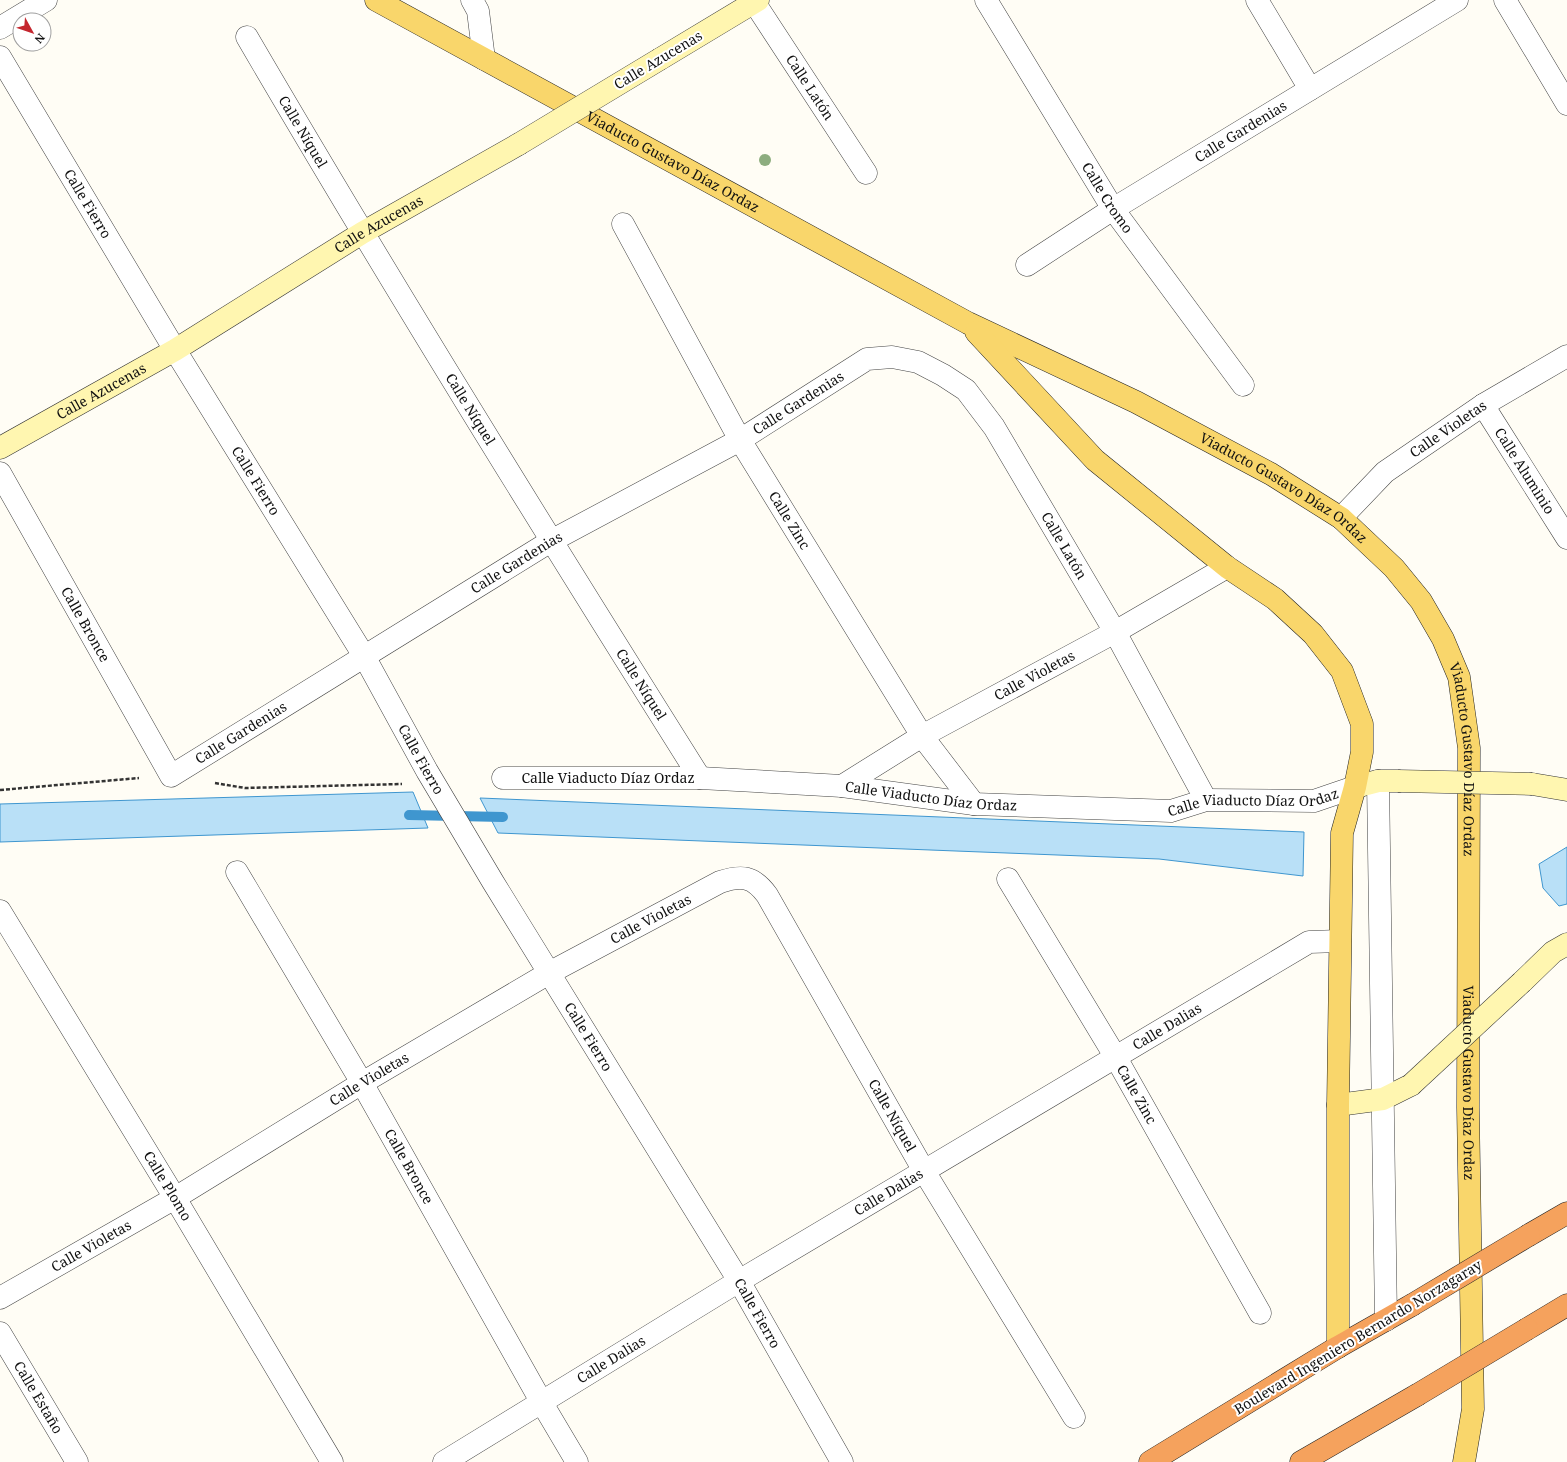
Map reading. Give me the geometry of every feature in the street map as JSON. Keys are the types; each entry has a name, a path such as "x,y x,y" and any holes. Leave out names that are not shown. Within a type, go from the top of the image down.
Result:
{"highway":[{"name":"Boulevard Ingeniero Bernardo Norzagaray","path":"1150,1462 1338,1347 1567,1213"},
{"path":"1301,1462 1567,1305"}],"main road":[{"name":"Viaducto Gustavo Díaz Ordaz","path":"376,0 968,324 1136,402 1271,474 1341,518 1394,568 1420,601 1443,638 1459,676 1469,748 1468,1108 1473,1409 1464,1462"},
{"name":"Viaducto Gustavo Díaz Ordaz","path":"968,324 1095,460 1226,567 1275,599 1313,634 1342,671 1362,724 1362,752 1355,787 1342,833 1338,1105 1338,1347"}],"street":[{"path":"0,28 46,0"},
{"path":"472,0 478,11 484,59"},
{"name":"Calle Cromo","path":"986,0 1113,208 1243,385"},
{"path":"1257,0 1310,89"},
{"name":"Calle Gardenias","path":"1027,265 1113,208 1456,0"},
{"path":"1505,0 1567,104"},
{"name":"Calle Azucenas","path":"0,448 175,350 362,233 519,144 756,1"},
{"name":"Calle Latón","path":"756,1 866,173"},
{"name":"Calle Níquel","path":"247,37 362,233 551,541 700,778"},
{"name":"Calle Fierro","path":"0,57 175,350 364,656 427,771 493,882 739,1281 842,1462"},
{"name":"Calle Zinc","path":"623,224 740,440 922,736 974,804"},
{"name":"Calle Violetas","path":"1341,518 1386,472 1483,405 1567,356"},
{"name":"Calle Latón","path":"867,359 892,357 918,362 943,375 966,390 994,428 1116,632 1206,800"},
{"name":"Calle Gardenias","path":"171,776 551,541 740,440 867,359"},
{"name":"Calle Aluminio","path":"1483,405 1567,538"},
{"name":"Calle Bronce","path":"0,473 171,776"},
{"name":"Calle Violetas","path":"842,786 922,736 1116,632 1226,567"},
{"name":"Calle Viaducto Díaz Ordaz","path":"503,778 700,778 842,786 974,804 1170,811 1206,800 1314,801 1355,787"},
{"path":"1355,787 1388,781 1532,784 1567,790"},
{"path":"1386,1320 1383,1099 1388,781"},
{"name":"Calle Bronce","path":"237,872 362,1083 542,1403 578,1462"},
{"name":"Calle Violetas","path":"0,1298 175,1198 362,1083 549,973 720,882 734,878 746,878"},
{"name":"Calle Níquel","path":"746,878 759,885 767,895 924,1171 1074,1417"},
{"name":"Calle Zinc","path":"1008,879 1115,1056 1260,1313"},
{"name":"Calle Plomo","path":"0,911 175,1198 332,1462"},
{"name":"Calle Dalias","path":"444,1462 739,1281 1309,942 1340,941"},
{"path":"1338,1105 1383,1099 1411,1085 1553,952 1567,944"},
{"name":"Calle Estaño","path":"0,1332 76,1462"}],"water":[{"path":"413,792 428,828 0,842 0,804"},
{"path":"480,798 1304,832 1303,876 1159,859 498,833"},
{"path":"1567,847 1567,904 1559,906 1543,888 1539,864"}],"waterway":[{"path":"409,815 503,817"}]}
